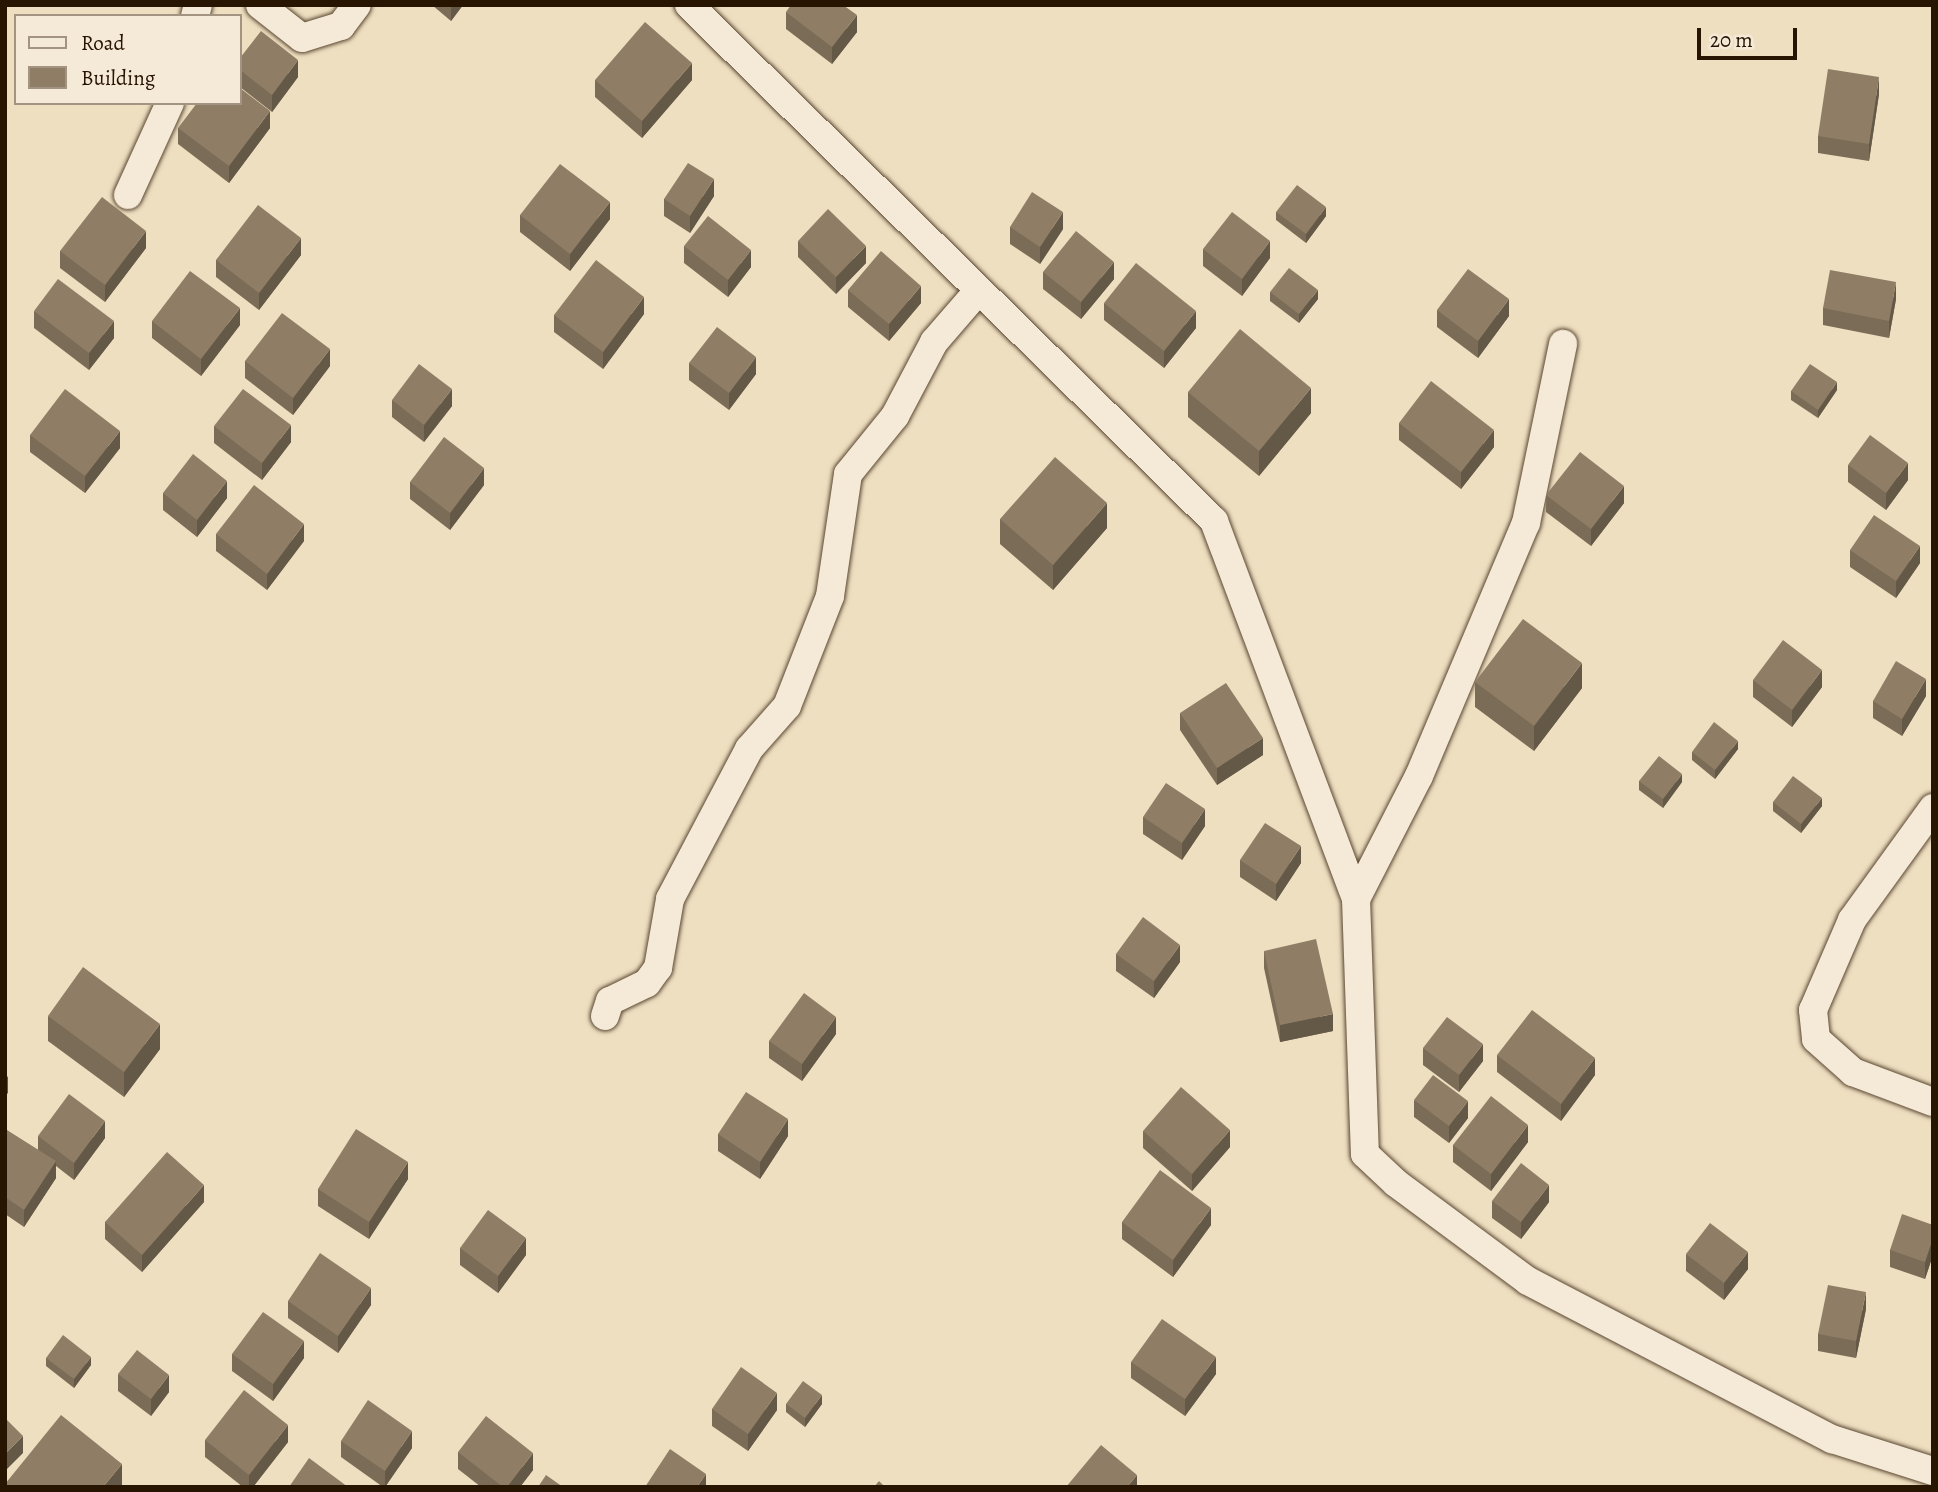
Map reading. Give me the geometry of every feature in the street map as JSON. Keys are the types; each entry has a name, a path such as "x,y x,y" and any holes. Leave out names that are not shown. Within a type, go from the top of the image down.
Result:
{"street":[{"path":"260,5 302,38 341,26 357,5"},
{"path":"690,5 1214,521 1356,899 1365,1154 1396,1183 1528,1280 1832,1439 1933,1472"},
{"path":"128,195 169,105"},
{"path":"605,1016 610,1001 647,983 657,968 670,899 749,749 787,706 830,596 848,474 895,416 934,342 978,291"},
{"path":"1356,899 1419,776 1527,523 1563,344"},
{"path":"1933,808 1852,919 1813,1010 1816,1039 1853,1072 1933,1102"}],"building":[{"path":"791,5 843,5 857,15 832,47 786,12"},
{"path":"645,22 692,63 642,121 595,80"},
{"path":"261,31 298,60 272,95 242,72 242,55"},
{"path":"1828,69 1879,77 1869,144 1818,136"},
{"path":"242,90 270,111 229,166 178,128 195,105 242,105"},
{"path":"688,163 714,179 690,216 664,199"},
{"path":"560,164 610,202 570,254 520,215"},
{"path":"1297,185 1326,207 1306,234 1276,212"},
{"path":"1032,192 1063,212 1040,247 1010,227"},
{"path":"102,197 146,231 105,285 60,251"},
{"path":"258,205 301,238 259,293 216,260"},
{"path":"828,209 866,246 836,277 798,241"},
{"path":"1232,212 1270,241 1242,279 1203,249"},
{"path":"708,216 751,250 728,280 684,246"},
{"path":"1076,231 1114,262 1081,302 1043,272"},
{"path":"881,251 921,286 889,324 848,290"},
{"path":"596,260 644,297 603,352 554,315"},
{"path":"1136,263 1196,311 1164,351 1104,303"},
{"path":"1289,268 1318,290 1299,314 1270,292"},
{"path":"1468,269 1509,299 1478,341 1437,310"},
{"path":"1830,270 1896,282 1889,321 1823,308"},
{"path":"190,271 240,308 201,359 152,321"},
{"path":"58,279 114,321 89,353 34,311"},
{"path":"282,313 330,349 293,398 245,361"},
{"path":"717,327 756,357 729,393 689,363"},
{"path":"1240,329 1311,388 1259,451 1188,392"},
{"path":"419,364 452,389 424,425 392,400"},
{"path":"1810,364 1837,382 1818,410 1791,391"},
{"path":"1431,381 1494,430 1461,472 1399,423"},
{"path":"65,389 120,431 85,476 30,435"},
{"path":"243,389 291,425 262,463 214,426"},
{"path":"1870,435 1908,463 1886,493 1848,465"},
{"path":"444,437 484,468 450,513 410,482"},
{"path":"1580,452 1624,486 1591,529 1546,495"},
{"path":"193,454 227,481 197,520 163,493"},
{"path":"1055,457 1107,503 1053,565 1000,519"},
{"path":"254,485 304,524 267,574 216,534"},
{"path":"1874,515 1920,546 1896,581 1850,550"},
{"path":"1523,619 1582,663 1534,726 1475,682"},
{"path":"1783,640 1822,670 1792,710 1753,680"},
{"path":"1896,661 1926,679 1902,719 1873,701"},
{"path":"1226,683 1263,738 1217,768 1180,713"},
{"path":"1714,722 1738,741 1715,770 1692,752"},
{"path":"1659,756 1682,774 1663,799 1639,781"},
{"path":"1793,776 1822,798 1801,824 1773,802"},
{"path":"1166,783 1205,809 1182,843 1143,817"},
{"path":"1265,823 1301,846 1276,884 1240,860"},
{"path":"1143,917 1180,945 1154,981 1116,954"},
{"path":"1316,939 1333,1014 1280,1025 1264,951"},
{"path":"83,967 160,1024 124,1072 48,1016"},
{"path":"804,993 836,1017 802,1064 769,1041"},
{"path":"1532,1010 1595,1058 1561,1104 1497,1055"},
{"path":"1447,1017 1483,1044 1459,1075 1423,1048"},
{"path":"1433,1075 1468,1101 1449,1126 1414,1100"},
{"path":"1181,1087 1230,1130 1192,1174 1143,1131"},
{"path":"746,1092 788,1119 760,1162 718,1134"},
{"path":"69,1094 105,1121 74,1163 38,1136"},
{"path":"1491,1096 1528,1125 1491,1174 1453,1145"},
{"path":"5,1129 56,1161 24,1210 5,1197"},
{"path":"356,1129 408,1162 369,1222 318,1189"},
{"path":"167,1152 204,1185 142,1255 105,1222"},
{"path":"1521,1163 1549,1185 1521,1222 1492,1201"},
{"path":"1160,1170 1211,1208 1173,1260 1122,1222"},
{"path":"488,1210 526,1238 498,1276 460,1248"},
{"path":"1902,1214 1933,1225 1933,1238 1925,1262 1890,1250"},
{"path":"1710,1223 1748,1252 1724,1283 1686,1254"},
{"path":"320,1253 371,1288 338,1336 288,1301"},
{"path":"1828,1285 1866,1292 1856,1341 1818,1334"},
{"path":"263,1312 304,1341 273,1384 232,1354"},
{"path":"1162,1319 1216,1357 1185,1399 1131,1362"},
{"path":"63,1335 91,1357 74,1379 46,1358"},
{"path":"137,1350 169,1375 151,1399 118,1374"},
{"path":"741,1367 777,1393 748,1434 712,1409"},
{"path":"803,1381 822,1395 805,1418 786,1404"},
{"path":"244,1390 288,1425 249,1475 205,1440"},
{"path":"368,1400 412,1431 385,1471 341,1441"},
{"path":"61,1415 122,1464 103,1487 6,1487 5,1484"},
{"path":"486,1416 533,1453 507,1487 503,1487 458,1452"},
{"path":"5,1418 23,1436 5,1454"},
{"path":"1101,1445 1137,1475 1127,1487 1066,1487"},
{"path":"670,1449 706,1474 697,1487 645,1487"},
{"path":"309,1458 348,1487 289,1487"},
{"path":"546,1475 563,1487 538,1487"},
{"path":"879,1481 885,1487 874,1487"}]}
